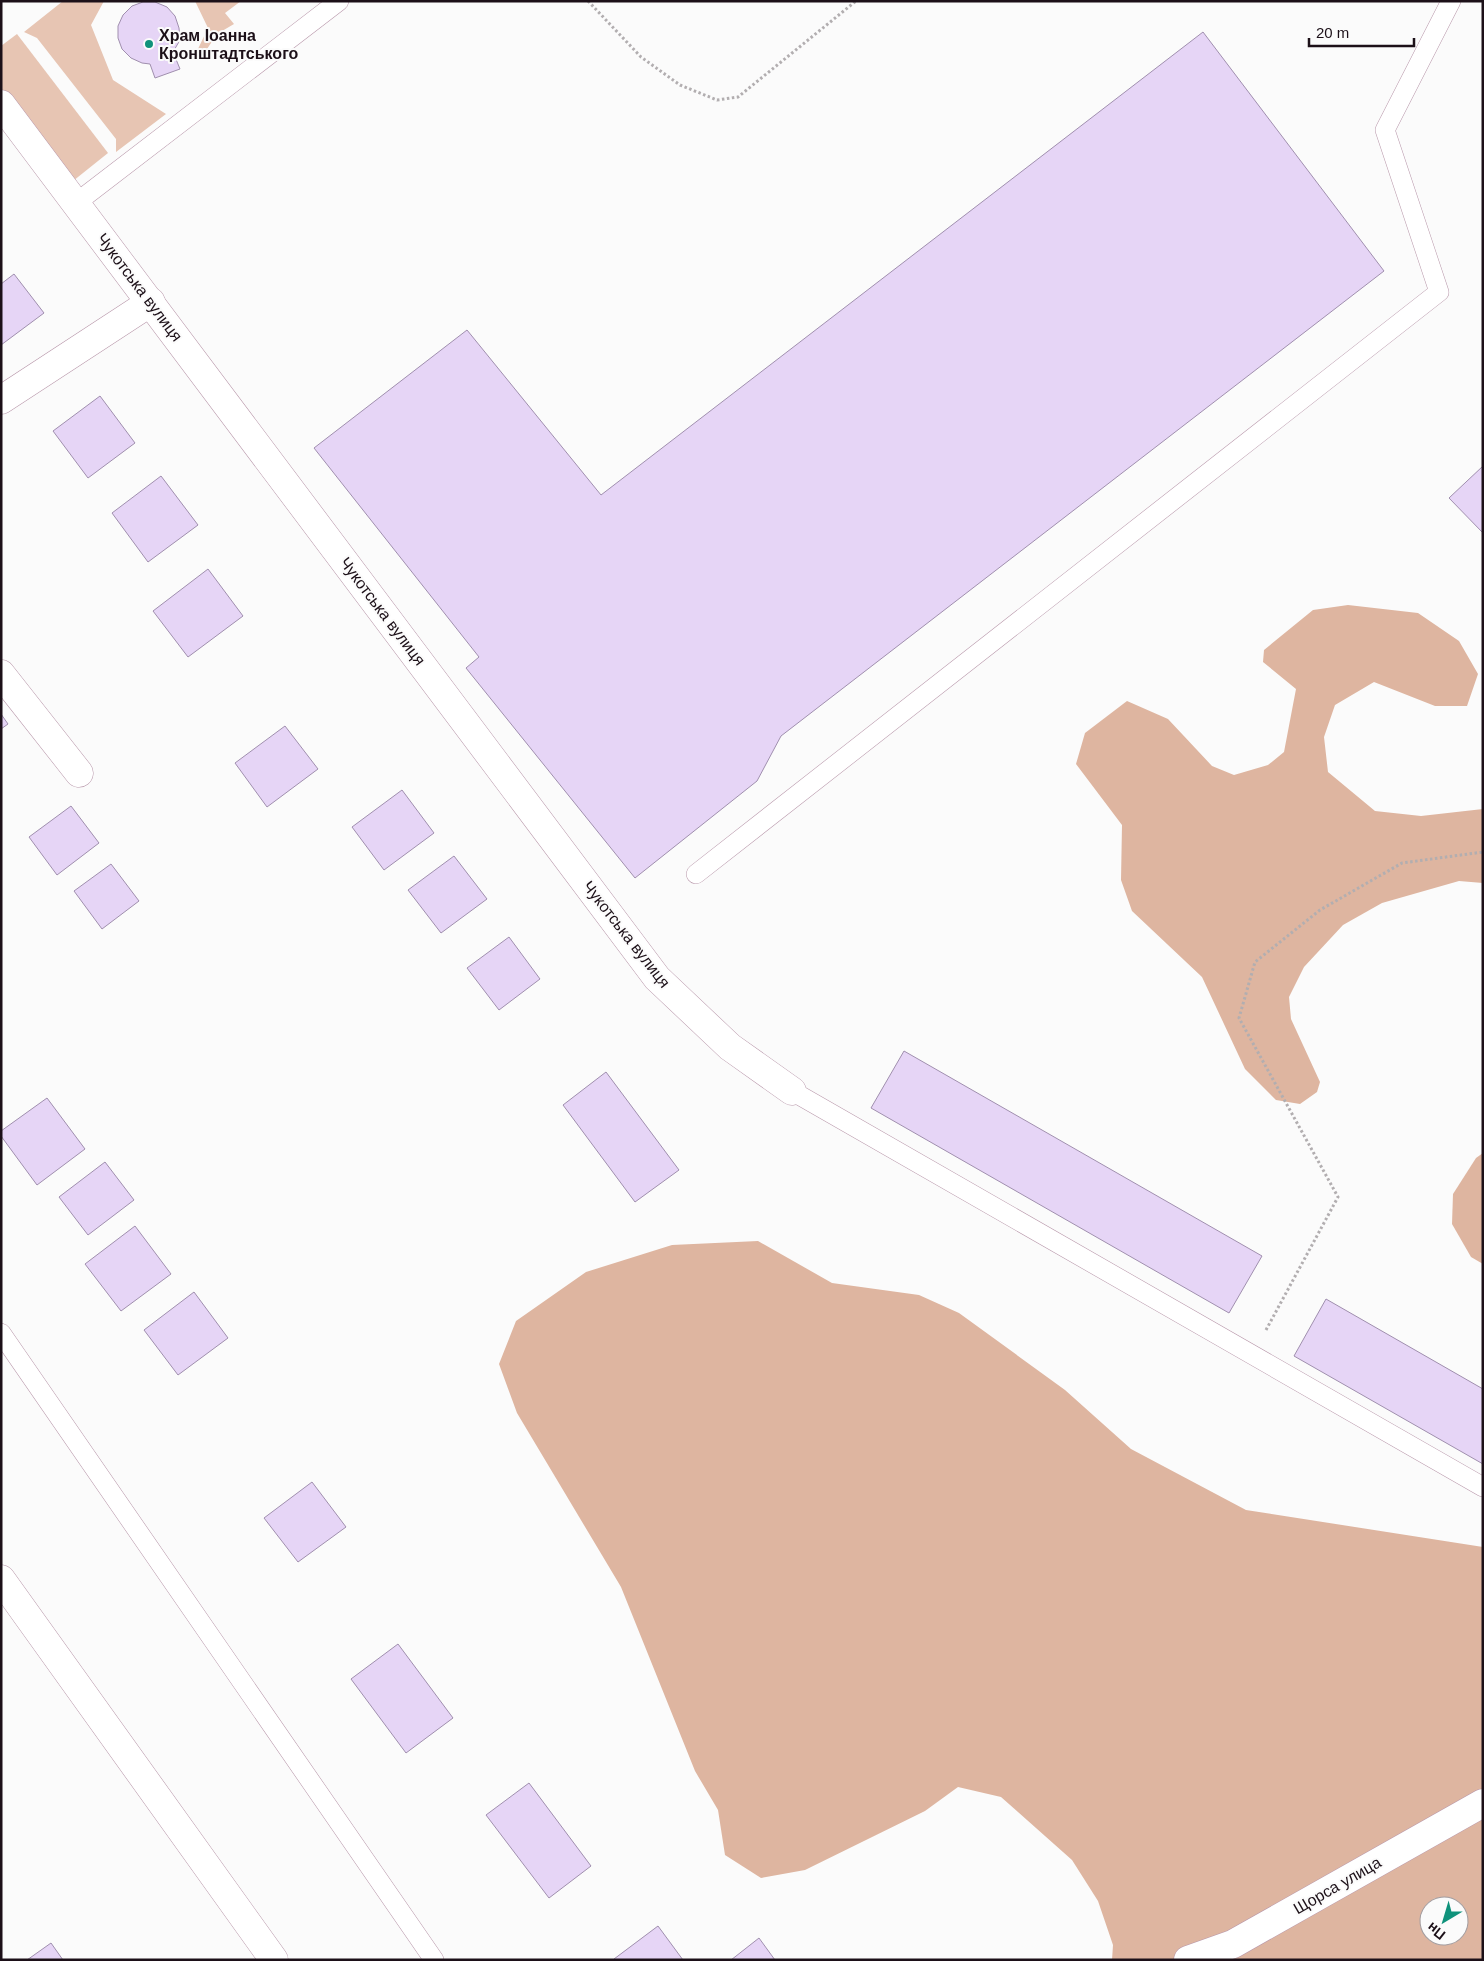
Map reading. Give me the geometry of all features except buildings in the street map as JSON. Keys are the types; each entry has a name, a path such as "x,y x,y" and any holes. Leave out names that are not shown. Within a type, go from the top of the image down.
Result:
{"street":[{"name":"Чукотська вулиця","path":"1,104 657,978 730,1047 792,1091"},
{"path":"1,400 151,302"},
{"path":"1,674 79,773"},
{"path":"1,1579 274,1960"},
{"name":"Щорса улица","path":"1188,1960 1234,1944 1483,1803"}],"lane":[{"path":"76,203 339,1"},
{"path":"696,874 1439,292 1385,130 1451,1"},
{"path":"792,1091 1483,1487"},
{"path":"1,1333 434,1960"}],"path":[{"path":"588,1 641,57 680,85 717,100 738,97 856,1"},
{"path":"1253,1355 1338,1197 1239,1018 1255,962 1320,910 1402,863 1483,852"}],"shaded area":[{"path":"63,1 104,1 91,25 113,80 166,114 116,152 116,139 37,38 24,32"},
{"path":"195,1 241,1 225,13 234,24 217,34 205,52 197,51 208,28"},
{"path":"17,34 108,153 73,181 1,92 1,46"},
{"path":"1348,605 1418,613 1459,641 1478,674 1467,706 1435,706 1374,682 1335,705 1324,737 1328,772 1375,811 1421,816 1483,809 1483,883 1459,881 1382,903 1343,925 1304,967 1289,997 1291,1019 1320,1082 1317,1092 1300,1104 1276,1100 1245,1069 1202,977 1132,911 1121,880 1122,825 1076,764 1085,733 1127,701 1168,719 1212,766 1234,775 1268,765 1284,752 1296,689 1263,662 1264,650 1313,610"},
{"path":"1483,1153 1483,1264 1471,1257 1452,1224 1453,1194 1476,1158"},
{"path":"758,1241 832,1283 919,1295 959,1313 1065,1390 1131,1449 1246,1510 1483,1547 1483,1960 1112,1960 1113,1945 1098,1901 1072,1860 1001,1797 958,1787 925,1811 805,1870 761,1878 725,1855 718,1810 695,1771 621,1587 517,1413 499,1364 516,1321 586,1272 672,1245"}],"place":[{"name":"Храм Іоанна Кронштадтського","path":"149,44"}]}
